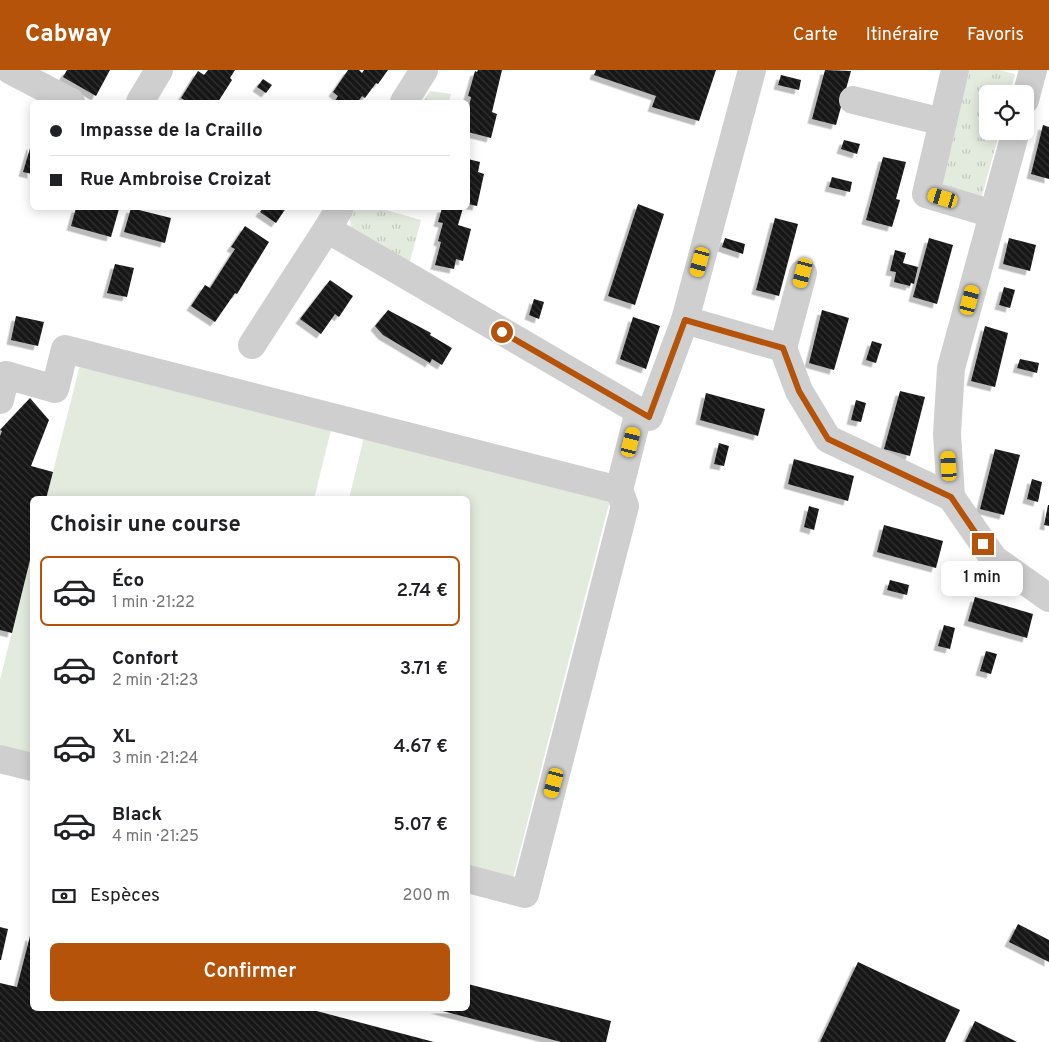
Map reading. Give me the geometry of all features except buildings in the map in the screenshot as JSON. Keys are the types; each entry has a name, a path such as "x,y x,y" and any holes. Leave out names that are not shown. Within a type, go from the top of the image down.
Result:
{"street":[{"path":"10,70 67,100"},
{"path":"141,100 159,70"},
{"path":"405,100 424,70"},
{"path":"252,345 333,218 649,417 685,320 752,70"},
{"path":"955,70 926,194 993,214"},
{"path":"1028,85 1031,70"},
{"path":"853,100 943,122"},
{"path":"951,497 947,434 951,368 1014,140"},
{"path":"803,273 783,348 799,391 828,439 951,497 994,559 1049,598"},
{"path":"685,320 783,348"},
{"path":"0,400 6,375 55,389 65,349 619,490"},
{"path":"470,880 525,894 626,506 619,490 639,411"},
{"path":"0,759 30,766"}],"green space":[{"path":"962,70 999,70 1015,74 1012,85 979,85 979,140 997,140 981,199 934,188"},
{"path":"430,91 451,94 450,100 423,100"},
{"path":"354,210 386,210 421,220 408,269 352,238 350,219"},
{"path":"81,361 332,426 315,496 47,496"},
{"path":"365,433 611,496 513,878 470,867 470,496 350,496"},
{"path":"30,559 30,754 0,746 0,680"}],"route":[{"path":"502,332 649,417 685,320 783,348 799,391 828,439 951,497 983,544"}]}
